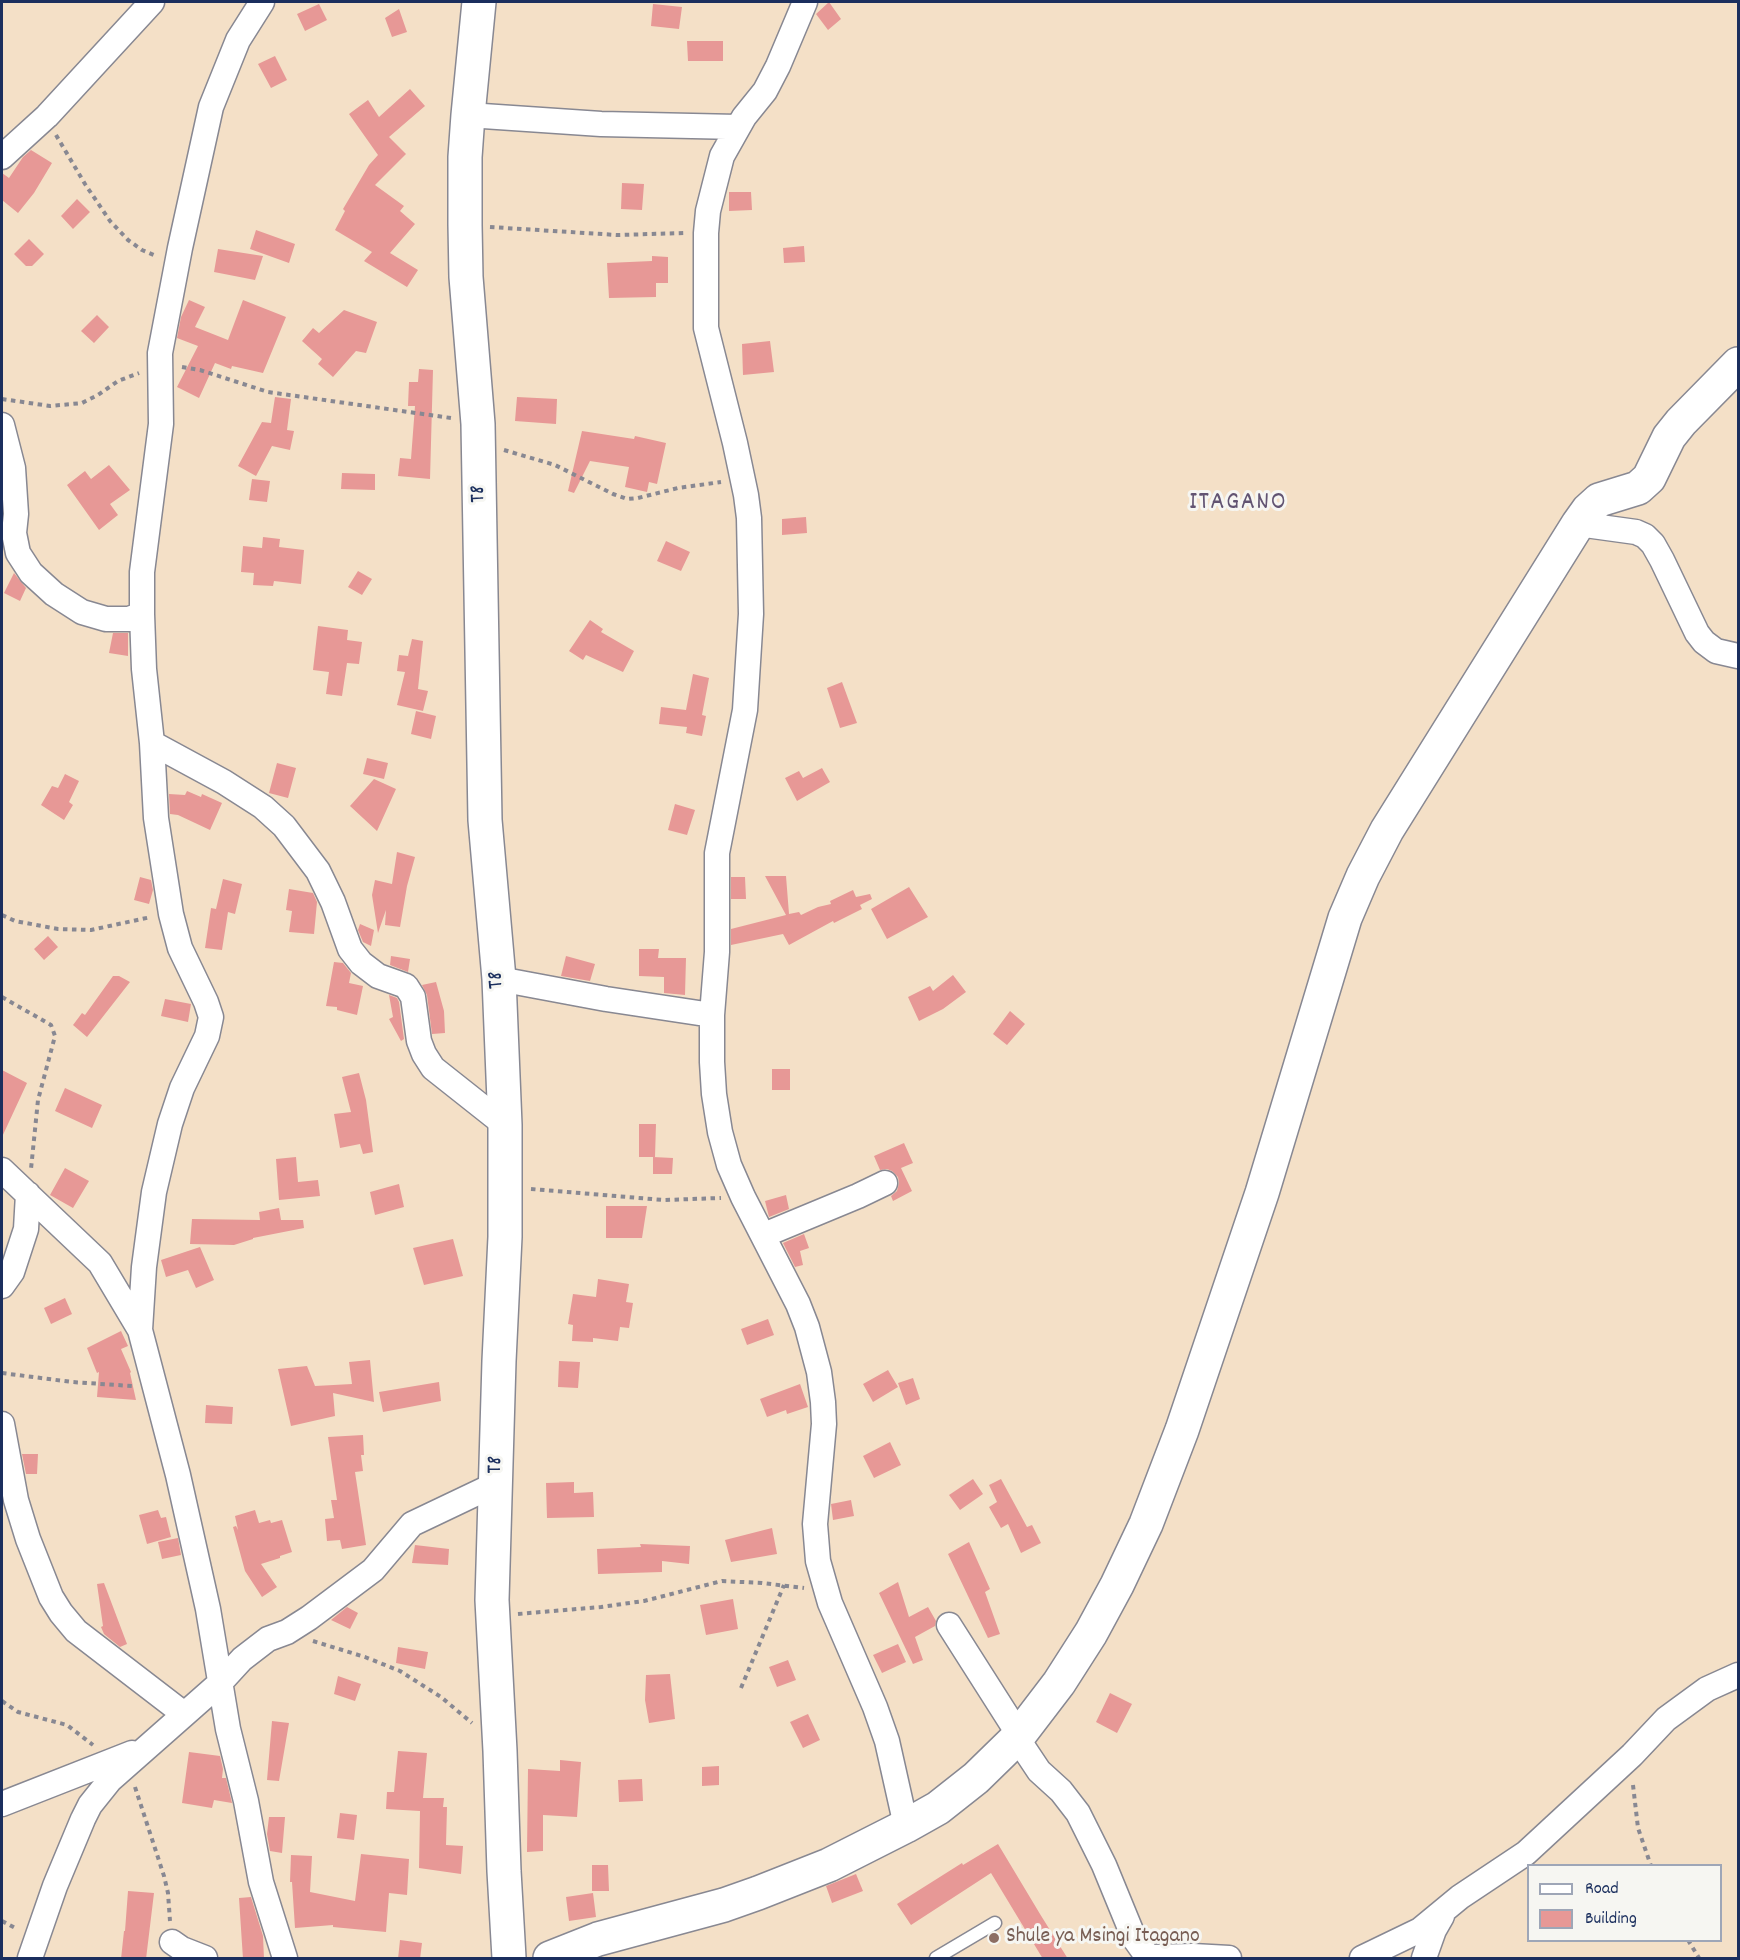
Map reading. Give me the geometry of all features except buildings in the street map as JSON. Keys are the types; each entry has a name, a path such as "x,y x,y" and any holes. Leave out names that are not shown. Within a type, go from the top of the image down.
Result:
{"street":[{"path":"2,157 46,116 152,2"},
{"path":"140,1330 144,1267 154,1192 170,1124 182,1088 207,1036 211,1017 180,948 171,914 156,818 152,743 144,669 141,614 142,572 161,424 159,370 163,329 211,107 238,40 262,2"},
{"name":"T8","path":"479,2 468,115 465,225 468,301 479,434 485,820 499,979 505,1125 505,1237 499,1361 493,1616 509,1959"},
{"path":"805,2 765,91 738,127 722,156 708,211 706,233 706,328 743,478 749,518 750,655 740,742 725,805 717,853 717,952 712,1015 714,1094 720,1132 729,1165 798,1304 807,1327 819,1372 824,1424 815,1524 818,1561 841,1631 883,1730 906,1826"},
{"path":"468,115 601,124 738,127"},
{"path":"550,1959 598,1939 723,1905 768,1890 829,1865 906,1826 938,1808 969,1784 1018,1736 1059,1683 1091,1633 1117,1586 1146,1524 1200,1378 1262,1193 1345,918 1363,876 1387,830 1588,510 1599,500 1638,488 1649,478 1670,437 1681,422 1738,364"},
{"path":"2,425 13,468 16,514 14,533 18,553 31,573 54,594 82,612 106,619 129,619 141,614"},
{"path":"1578,524 1636,532 1645,536 1653,544 1662,560 1696,633 1716,651 1738,657"},
{"path":"152,743 224,782 263,807 285,826 318,871 333,902 350,949 361,963 378,976 406,986 413,997 419,1041 433,1068 505,1125"},
{"path":"499,979 606,999 712,1015"},
{"path":"2,1170 100,1263 140,1330 178,1475 208,1609 220,1683 261,1882 285,1959"},
{"path":"764,1235 885,1183"},
{"path":"2,1286 12,1272 26,1229 28,1194"},
{"path":"2,1424 16,1500 28,1539 43,1579 61,1613 84,1637 184,1714"},
{"path":"2,1804 122,1762 146,1748 220,1683 242,1659 268,1639 287,1632 373,1570 412,1524 496,1484"},
{"path":"949,1625 1039,1771 1061,1791 1078,1813 1104,1865 1134,1938 1144,1952 1151,1957 1193,1956 1229,1959"},
{"path":"1362,1959 1411,1935 1483,1881 1526,1853 1632,1755 1666,1719 1707,1689 1738,1675"},
{"path":"30,1959 47,1906 83,1819 122,1762"},
{"path":"1424,1959 1434,1930 1446,1908"},
{"path":"172,1942 205,1959"}],"lane":[{"path":"936,1959 995,1923"}],"path":[{"path":"46,116 85,184 110,221 128,240 142,250 176,265"},
{"path":"465,225 617,235 706,233"},
{"path":"2,399 50,406 82,403 134,373 187,367 251,388 276,393 436,415 512,452 555,465 627,499 743,478"},
{"path":"2,915 15,921 58,929 91,930 171,914"},
{"path":"2,997 51,1025 55,1036 38,1100 28,1194"},
{"path":"505,1187 664,1200 743,1197"},
{"path":"2,1373 123,1387 154,1385"},
{"path":"493,1616 601,1607 633,1602 722,1581 826,1590"},
{"path":"741,1688 784,1585"},
{"path":"287,1632 365,1657 400,1671 441,1697 500,1751"},
{"path":"2,1701 18,1712 67,1725 103,1752 122,1762 136,1787 164,1876 169,1902 172,1942"},
{"path":"1632,1755 1634,1810 1650,1864"},
{"path":"1689,1942 1699,1959"}],"place":[{"name":"Shule ya Msingi Itagano","path":"994,1938"}],"district":[{"name":"ITAGANO","path":"1238,504"}]}
